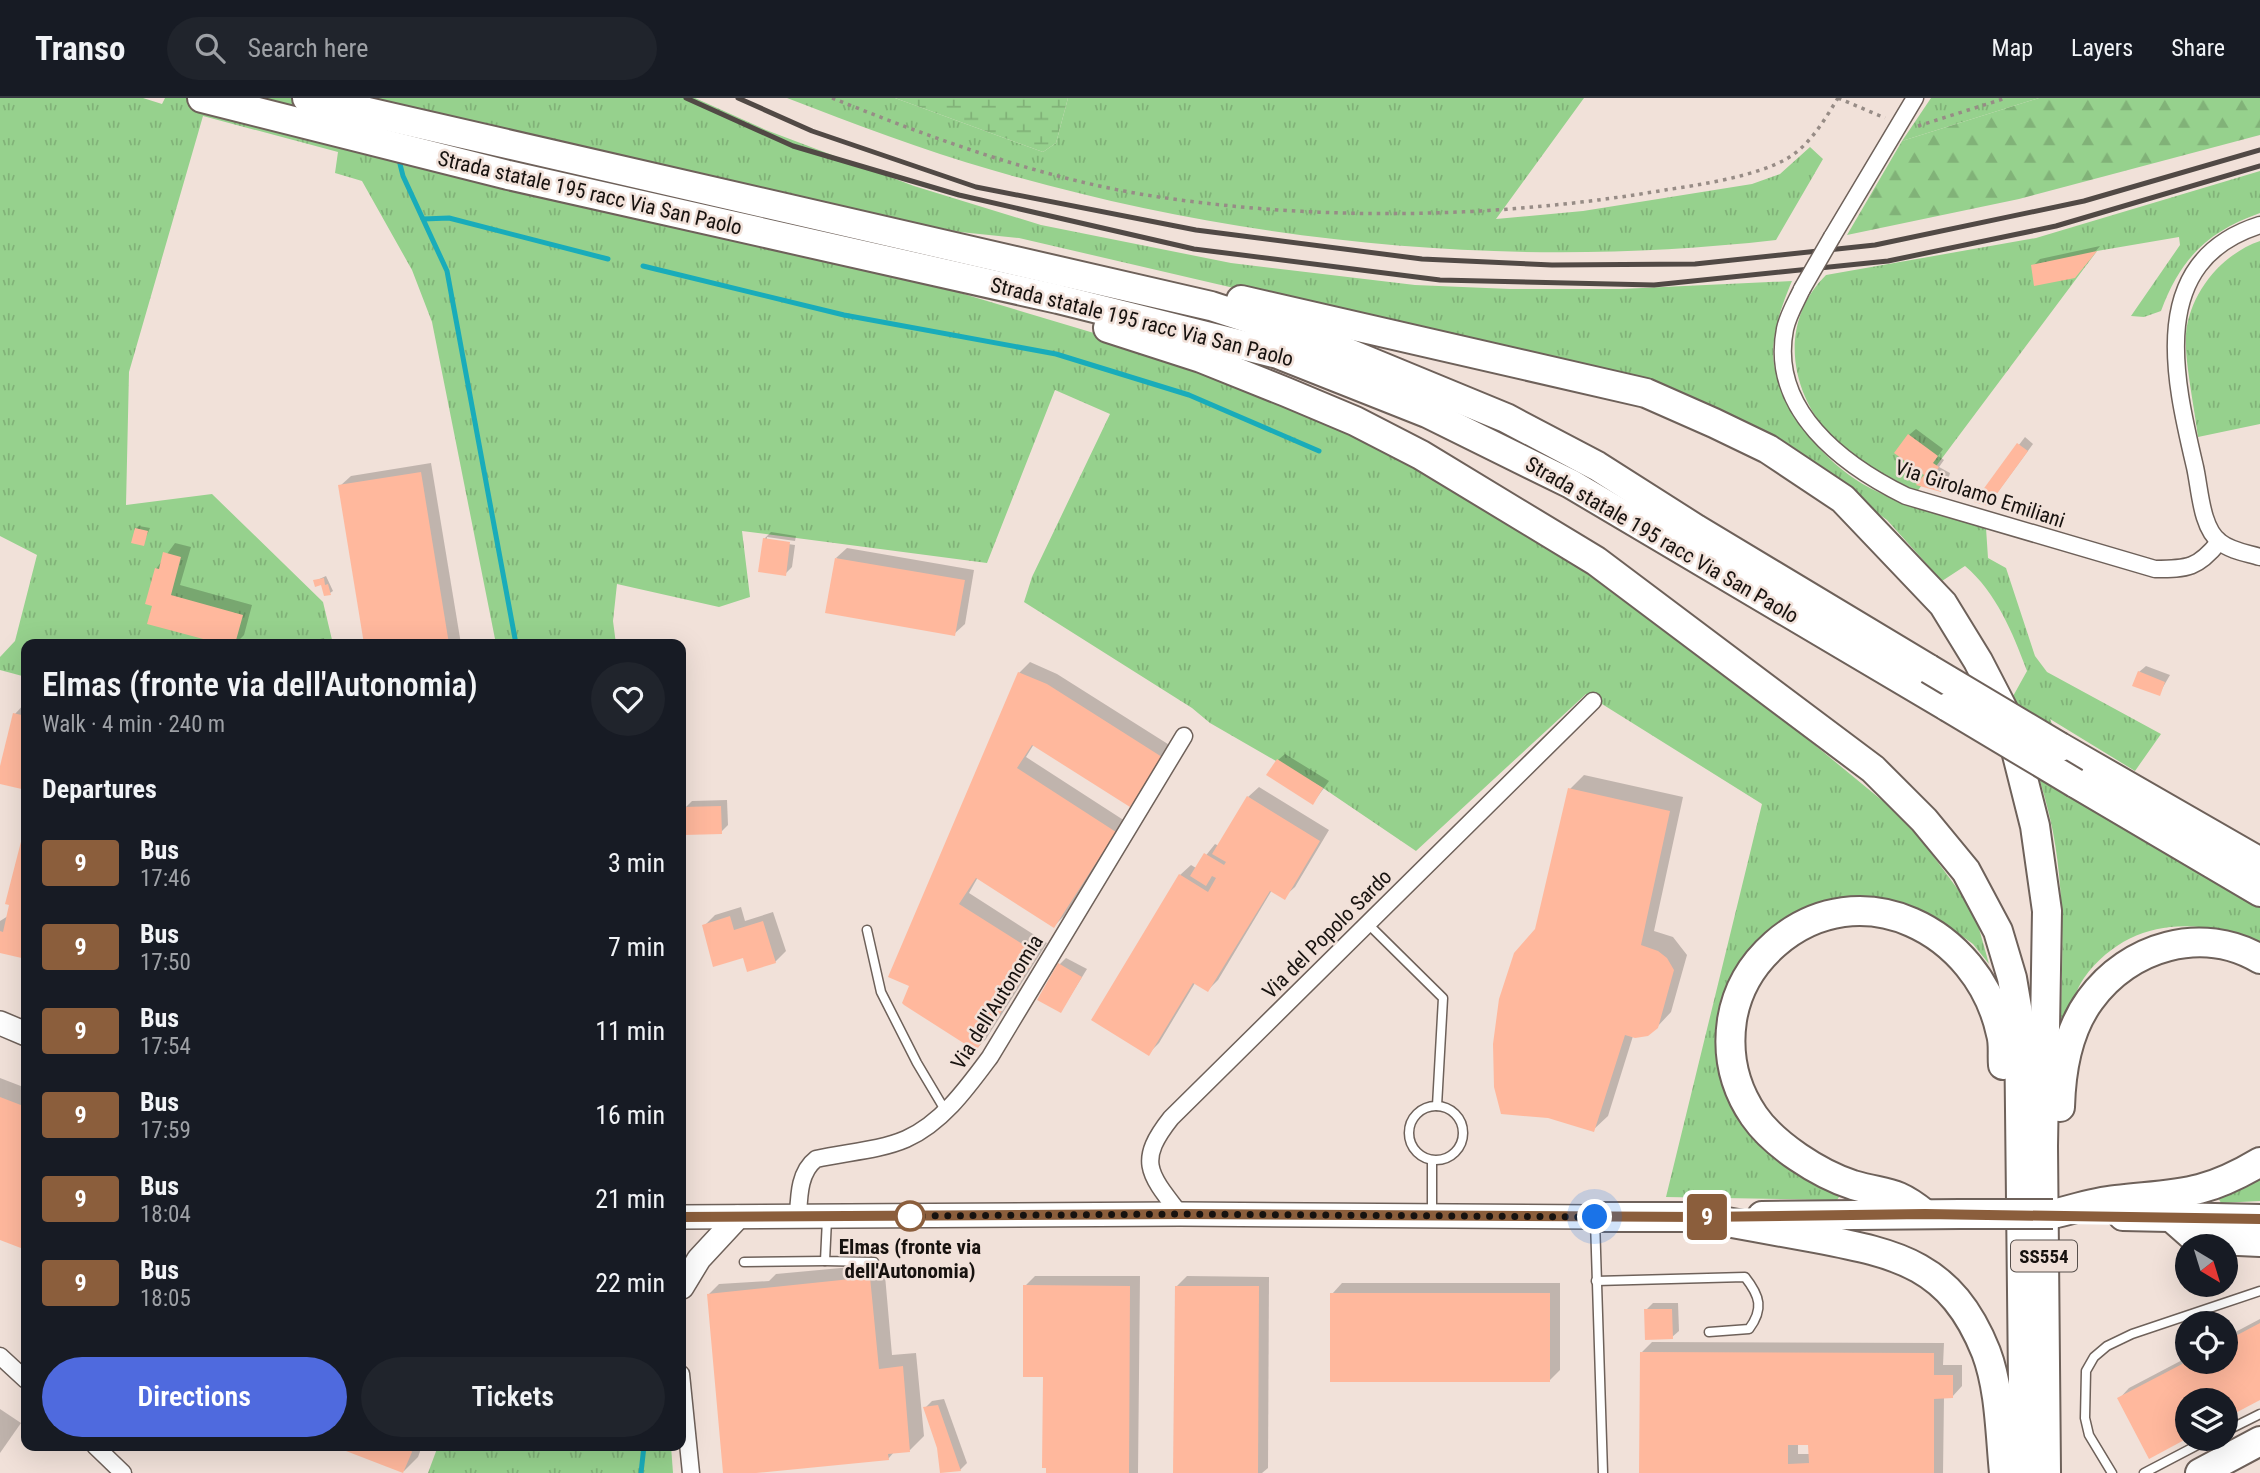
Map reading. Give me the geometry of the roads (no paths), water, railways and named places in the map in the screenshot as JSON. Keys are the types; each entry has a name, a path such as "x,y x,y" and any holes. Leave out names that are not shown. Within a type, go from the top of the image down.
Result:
{"highway":[{"name":"Strada statale 195 racc Via San Paolo","path":"201,98 508,175 1058,299 1278,354 1427,412 1572,484 2260,892"},
{"name":"Strada statale 195 racc Via San Paolo","path":"307,98 1211,306 1324,343 1506,418 1597,466 1696,530 2060,747 2260,862"},
{"path":"1058,299 1086,320 1201,358 1261,382 1355,421 1421,455 1597,561 1873,769 1924,820 1966,872 1984,902 1998,931 2033,1040"},
{"path":"1211,306 1244,300 1646,393 1768,449 1843,499 1943,604 1978,661 2008,719 2033,813 2047,911 2033,1040"},
{"path":"1925,1214 1903,1196 1851,1184 1818,1168 1781,1144 1754,1117 1734,1077 1730,1038 1735,1001 1754,962 1796,925 1842,910 1887,912 1926,928 1962,956 1988,997 2002,1034 2006,1160 2022,1184"},
{"path":"2043,1146 2060,1124 2061,1093 2070,1040 2090,1000 2119,971 2157,947 2204,940 2245,950 2260,959"},
{"name":"SS554","path":"2033,1040 2043,1146 2046,1473"},
{"name":"SS554","path":"2024,1473 2022,1184 2033,1040"},
{"path":"1595,1217 2053,1214 2115,1208 2188,1194 2227,1182 2260,1162"},
{"path":"2115,1208 2171,1217 2260,1219"},
{"path":"1699,1217 1878,1250 1917,1266 1945,1286 1967,1313 1986,1354 1997,1397 2004,1473"},
{"path":"2171,1217 2196,1239 2260,1242"},
{"path":"2200,1473 2260,1441"}],"main road":[{"path":"0,1023 21,1032"},
{"path":"686,1217 1181,1214 1595,1217"},
{"path":"686,1280 699,1259 738,1217"}],"street":[{"name":"Via Girolamo Emiliani","path":"1915,98 1832,237 1790,314 1783,341 1789,386 1798,407 1824,441 1872,479 1906,496 2155,569 2185,569 2205,559 2219,542"},
{"path":"2260,225 2243,230 2212,250 2190,279 2179,308 2174,341 2186,429 2207,521 2219,542 2239,552 2260,557"},
{"name":"Via del Popolo Sardo","path":"1181,1214 1159,1185 1149,1152 1153,1141 1171,1118 1592,701"},
{"name":"Via dell'Autonomia","path":"798,1217 804,1173 816,1159 906,1139 961,1097 990,1057 1184,736"},
{"path":"0,1356 21,1375"},
{"path":"686,1424 691,1473"},
{"path":"100,1451 123,1473"}],"lane":[{"path":"1367,923 1443,998 1437,1106"},
{"path":"867,930 881,992 917,1063 945,1110"},
{"path":"1437,1106 1446,1108 1459,1119 1463,1135 1456,1151 1441,1159 1432,1160 1416,1152 1411,1144 1410,1126 1420,1111 1437,1106"},
{"path":"1432,1160 1432,1216"},
{"path":"825,1261 827,1216"},
{"path":"1595,1217 1603,1473"},
{"path":"744,1262 874,1262"},
{"path":"1596,1281 1745,1277 1758,1292 1760,1306 1754,1322 1749,1329 1709,1332"},
{"path":"2112,1473 2089,1435 2085,1418 2086,1371 2094,1357 2107,1346 2132,1334 2260,1291"},
{"path":"2238,1425 2260,1413"},
{"path":"2144,1473 2186,1451"}],"waterway":[{"path":"398,156 403,176 447,271 515,639"},
{"path":"423,219 449,218 608,259"},
{"path":"643,266 844,315 1056,354 1189,395 1319,451"},
{"path":"641,1473 643,1451"}],"railway":[{"path":"686,98 793,146 959,195 1194,249 1440,280 1654,285 1888,261 2056,226 2260,166"},
{"path":"738,98 812,131 976,187 1196,230 1422,259 1552,265 1695,264 1875,245 2084,201 2260,150"}],"place":[{"name":"Elmas (fronte via dell'Autonomia)","path":"910,1216"}]}
